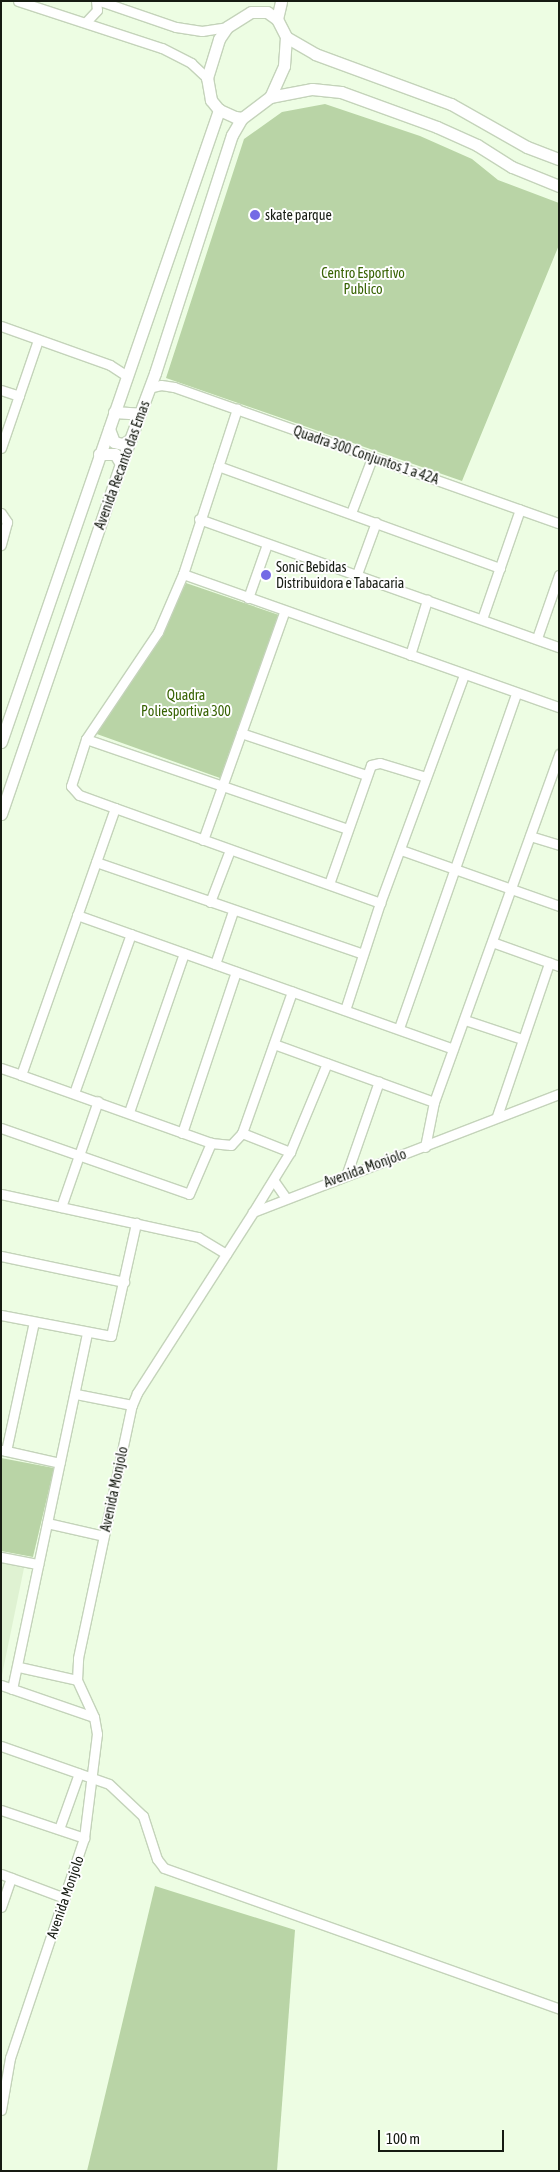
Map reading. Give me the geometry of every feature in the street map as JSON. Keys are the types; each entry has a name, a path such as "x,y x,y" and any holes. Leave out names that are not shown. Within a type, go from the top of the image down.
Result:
{"main road":[{"path":"277,19 281,1"},
{"path":"270,97 284,66 286,37 277,19 267,12 252,6 227,27 213,52 207,78 212,100 219,110 242,118 270,97 312,88 340,92 437,127 477,145 512,167 559,186"},
{"path":"286,37 315,54 451,104 527,147 559,159"},
{"name":"Avenida Recanto das Emas","path":"1,742 219,110"},
{"name":"Avenida Recanto das Emas","path":"1,814 121,464 155,374 232,135 242,118"},
{"path":"114,412 140,414"},
{"path":"109,430 114,442 123,444 131,439"},
{"path":"99,454 115,454 121,464"}],"street":[{"path":"18,1 175,53 207,78"},
{"path":"86,22 97,10 96,1"},
{"path":"100,1 176,27 202,31 227,27"},
{"path":"1,326 128,372"},
{"path":"1,448 38,340"},
{"name":"Quadra 300 Conjuntos 1 a 42A","path":"155,374 174,387"},
{"name":"Quadra 300 Conjuntos 1 a 42A","path":"149,388 161,385 174,387 559,523"},
{"path":"1,390 19,396"},
{"path":"237,409 199,518 183,574 158,632 86,738 71,786 79,795 380,903"},
{"path":"351,513 372,458"},
{"path":"218,466 500,568"},
{"path":"482,619 520,509"},
{"path":"1,513 7,522 1,544"},
{"path":"199,518 267,544 559,646"},
{"path":"357,574 376,522"},
{"path":"248,598 267,544"},
{"path":"183,574 284,612 559,707"},
{"path":"537,638 559,574"},
{"path":"410,655 427,600"},
{"path":"203,840 284,612"},
{"path":"345,1010 380,903 464,675"},
{"path":"398,1028 516,693"},
{"path":"242,733 366,775"},
{"path":"86,738 347,829"},
{"path":"425,1147 434,1102 559,754"},
{"path":"330,884 366,775 374,763 426,777"},
{"path":"549,782 559,786"},
{"path":"22,1075 115,808"},
{"path":"530,836 559,846"},
{"path":"210,902 230,850"},
{"path":"401,850 559,906"},
{"path":"96,862 233,911 363,954"},
{"path":"215,964 233,911"},
{"path":"77,915 453,1049"},
{"path":"74,1093 131,934"},
{"path":"492,942 559,966"},
{"path":"129,1112 184,953"},
{"path":"496,1116 549,963"},
{"path":"182,1132 236,972"},
{"path":"1,1068 129,1112 211,1143 231,1145 242,1133 292,992"},
{"path":"465,1020 522,1039"},
{"path":"274,1044 434,1102"},
{"path":"253,1212 274,1182 290,1152 327,1063"},
{"path":"348,1173 379,1081"},
{"name":"Avenida Monjolo","path":"1,2110 6,2056 65,1898 84,1838 97,1740 94,1717 77,1680 78,1658 132,1405 253,1212 285,1197 425,1147 496,1116 559,1094"},
{"path":"61,1207 98,1101"},
{"path":"1,1128 189,1194 211,1143"},
{"path":"242,1133 290,1152"},
{"path":"274,1182 285,1197"},
{"path":"1,1194 198,1238 226,1254"},
{"path":"1,1315 87,1333 111,1336 136,1223"},
{"path":"1,1256 124,1282"},
{"path":"34,1322 4,1450 60,1463"},
{"path":"12,1689 19,1667 38,1564 76,1394 87,1333"},
{"path":"76,1394 132,1405"},
{"path":"47,1523 104,1536"},
{"path":"1,1557 38,1564"},
{"path":"19,1667 77,1680"},
{"path":"1,1685 94,1717"},
{"path":"1,1746 109,1784 140,1811 157,1859 164,1868 559,2009"},
{"path":"59,1829 79,1773"},
{"path":"1,1810 84,1838"},
{"path":"1,1874 65,1898"},
{"path":"1,1907 11,1878"}],"shaded area":[{"path":"1,1563 24,1568 2,1675 1,1674"}],"green space":[{"name":"Centro Esportivo Publico","path":"325,104 420,136 472,159 498,180 559,203 559,245 462,481 166,378 244,139 282,112"},
{"name":"Quadra Poliesportiva 300","path":"186,583 279,615 220,778 94,733 162,633"},
{"path":"1,1458 54,1468 33,1557 1,1551"},
{"path":"155,1886 295,1930 277,2171 87,2171"}],"place":[{"name":"skate parque","path":"255,215"},
{"name":"Sonic Bebidas Distribuidora e Tabacaria","path":"266,575"}]}
